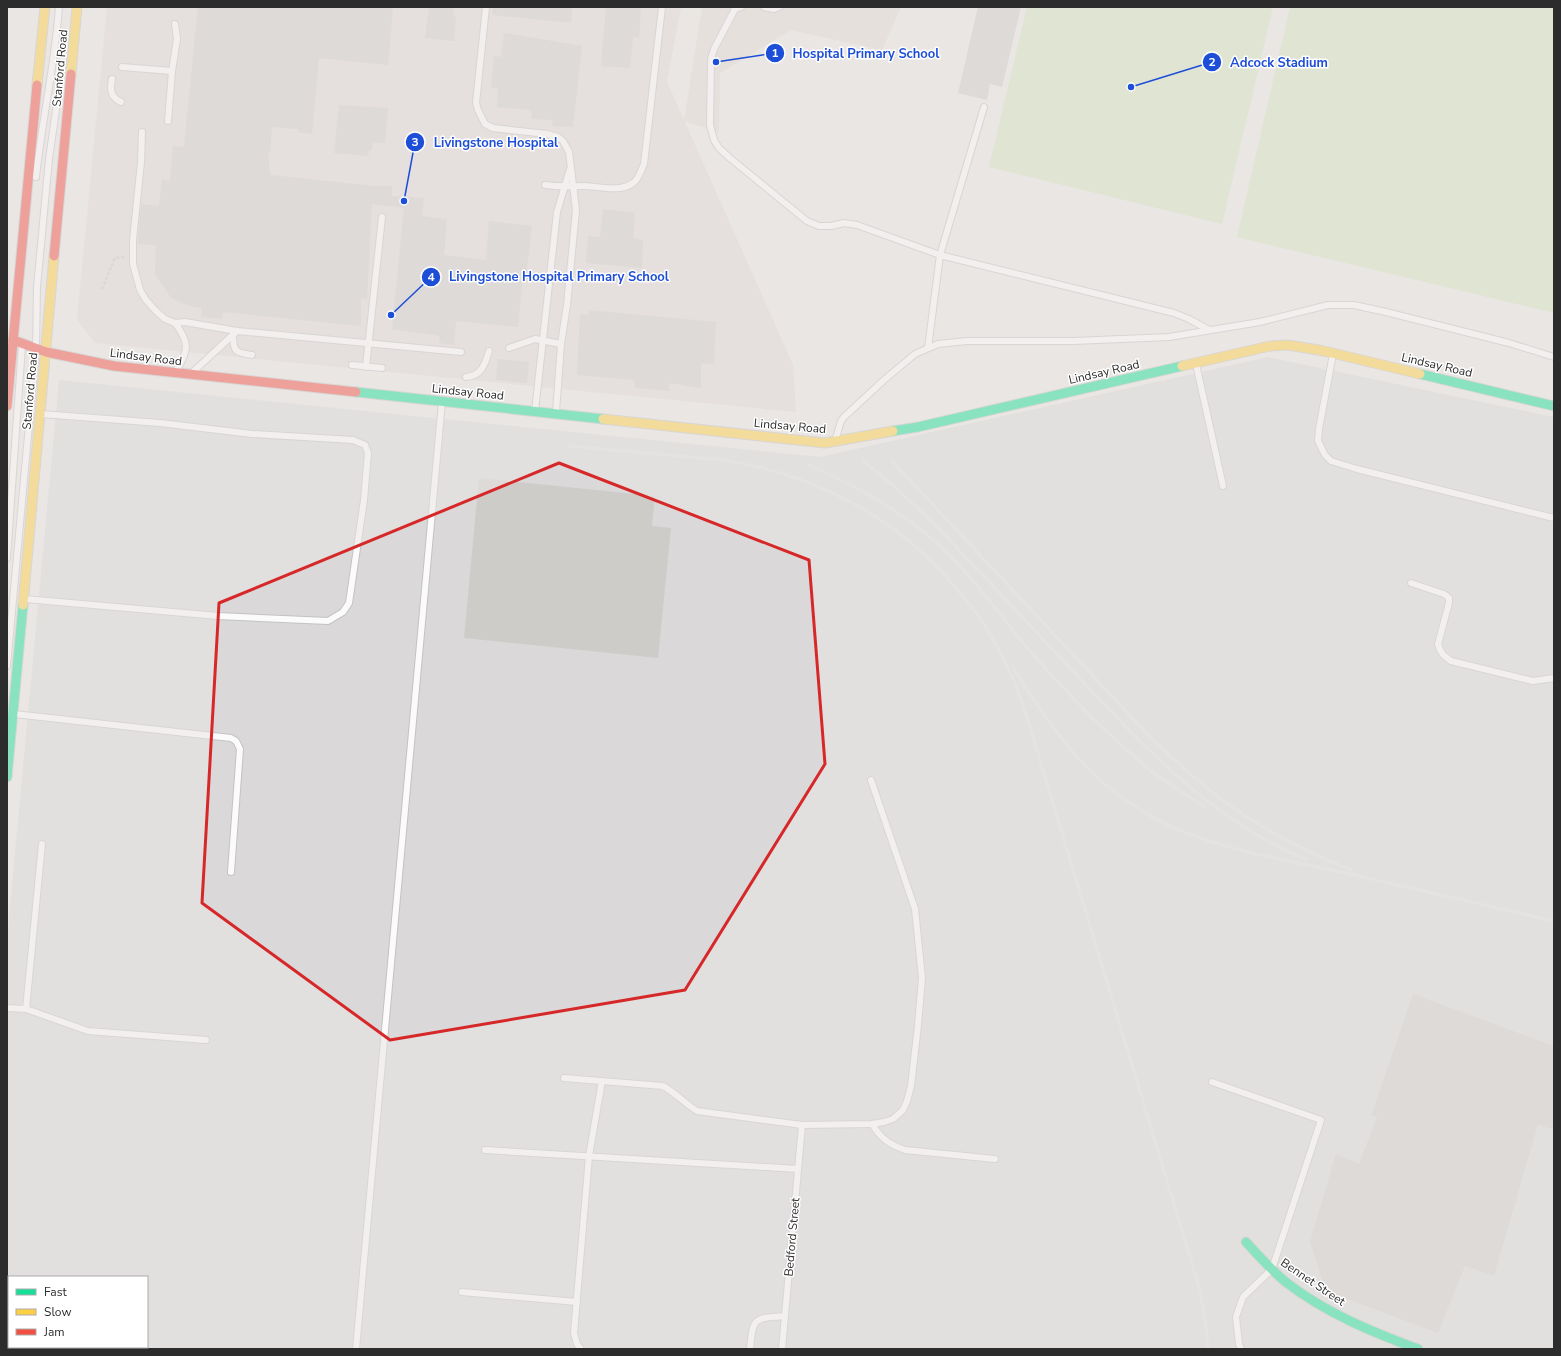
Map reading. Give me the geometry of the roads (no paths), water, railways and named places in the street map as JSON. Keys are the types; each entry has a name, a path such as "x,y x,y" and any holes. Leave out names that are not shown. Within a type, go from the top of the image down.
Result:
{"street":[{"name":"Stanford Road","path":"7,406 19,340 31,139 45,7"},
{"name":"Stanford Road","path":"7,777 78,7"},
{"name":"Lindsay Road","path":"19,340 46,352 114,366 825,443 918,427 1270,346 1288,345 1334,353 1554,406"},
{"name":"Bennet Street","path":"1246,1242 1272,1269 1290,1284 1328,1309 1382,1336 1418,1349"}],"lane":[{"path":"36,184 41,131 57,31 59,7"},
{"path":"486,7 476,103 481,117 485,124 493,128 547,134 558,137 567,146 571,166 576,210 567,305 561,344 556,413"},
{"path":"545,185 564,188 616,188 633,183 641,172 644,164 662,7"},
{"path":"741,7 735,10 718,39 711,59 710,125 714,140 719,148 730,159 807,221 819,226 831,226 844,223 857,225 940,255 1174,313 1189,319 1208,330"},
{"path":"764,7 774,9 779,7"},
{"path":"168,122 172,71 177,39 175,24"},
{"path":"7,666 36,348 37,287 49,159 65,50"},
{"path":"122,67 172,71"},
{"path":"112,78 111,93 114,98 121,102"},
{"path":"928,348 940,255 984,107"},
{"path":"142,132 133,256 140,290 146,300 165,319 175,323 182,331 187,343 183,360 175,373"},
{"path":"535,411 556,212 571,166"},
{"path":"366,367 382,217"},
{"path":"24,292 25,284"},
{"path":"835,442 841,421 850,411 915,354 928,348 952,342 1074,341 1169,337 1260,322 1328,305 1354,305 1502,341 1554,357"},
{"path":"175,323 185,322 235,333 461,352"},
{"path":"235,333 233,345 235,350 241,354 252,355"},
{"path":"191,374 235,333"},
{"path":"7,558 19,340"},
{"path":"510,348 529,340 543,340 561,344"},
{"path":"466,377 476,375 482,369 489,351"},
{"path":"1334,353 1318,441 1325,455 1331,461 1357,469 1554,518"},
{"path":"1196,363 1224,486"},
{"path":"352,366 382,368"},
{"path":"356,1349 442,401"},
{"path":"23,598 218,616 328,621 343,612 349,603 364,500 368,453 365,445 353,440 252,434 160,423 40,414"},
{"path":"1410,583 1444,594 1449,598 1438,644 1439,650 1451,661 1532,681 1554,678"},
{"path":"13,714 231,738 236,741 240,748 231,872"},
{"path":"564,1078 663,1086 672,1090 689,1106 697,1110 802,1125 872,1124 884,1122 893,1118 903,1110 911,1086 922,978 915,909 871,780"},
{"path":"26,1009 42,844"},
{"path":"7,1008 26,1009 88,1031 206,1040"},
{"path":"581,1349 577,1344 574,1333 590,1156 602,1081"},
{"path":"1212,1082 1321,1120 1272,1269 1243,1297 1236,1316 1239,1344 1241,1349"},
{"path":"872,1124 878,1134 891,1145 905,1150 995,1159"},
{"name":"Bedford Street","path":"782,1349 802,1125"},
{"path":"485,1150 798,1169"},
{"path":"462,1292 577,1302"},
{"path":"750,1349 752,1328 755,1322 762,1318 785,1316"}],"railway":[{"path":"569,446 723,460 757,467 789,476 821,488 851,502 880,519 907,539 932,562 972,607 993,639 1016,687 1025,711 1200,1290 1208,1349"},
{"path":"863,461 896,488 927,517 1108,708 1159,759 1214,806 1243,826 1274,845 1307,860"},
{"path":"892,461 1153,740 1185,769 1207,788 1242,814 1268,830 1295,845 1351,870"},
{"path":"809,465 870,495 912,523 940,546 966,572 1024,644 1070,696 1146,767 1205,807"},
{"path":"1013,668 1046,718 1084,764 1122,798 1151,816 1171,826 1192,835 1247,852 1554,921"}],"place":[{"name":"Hospital Primary School","path":"716,62"},
{"name":"Adcock Stadium","path":"1131,87"},
{"name":"Livingstone Hospital","path":"404,201"},
{"name":"Livingstone Hospital Primary School","path":"391,315"}]}
